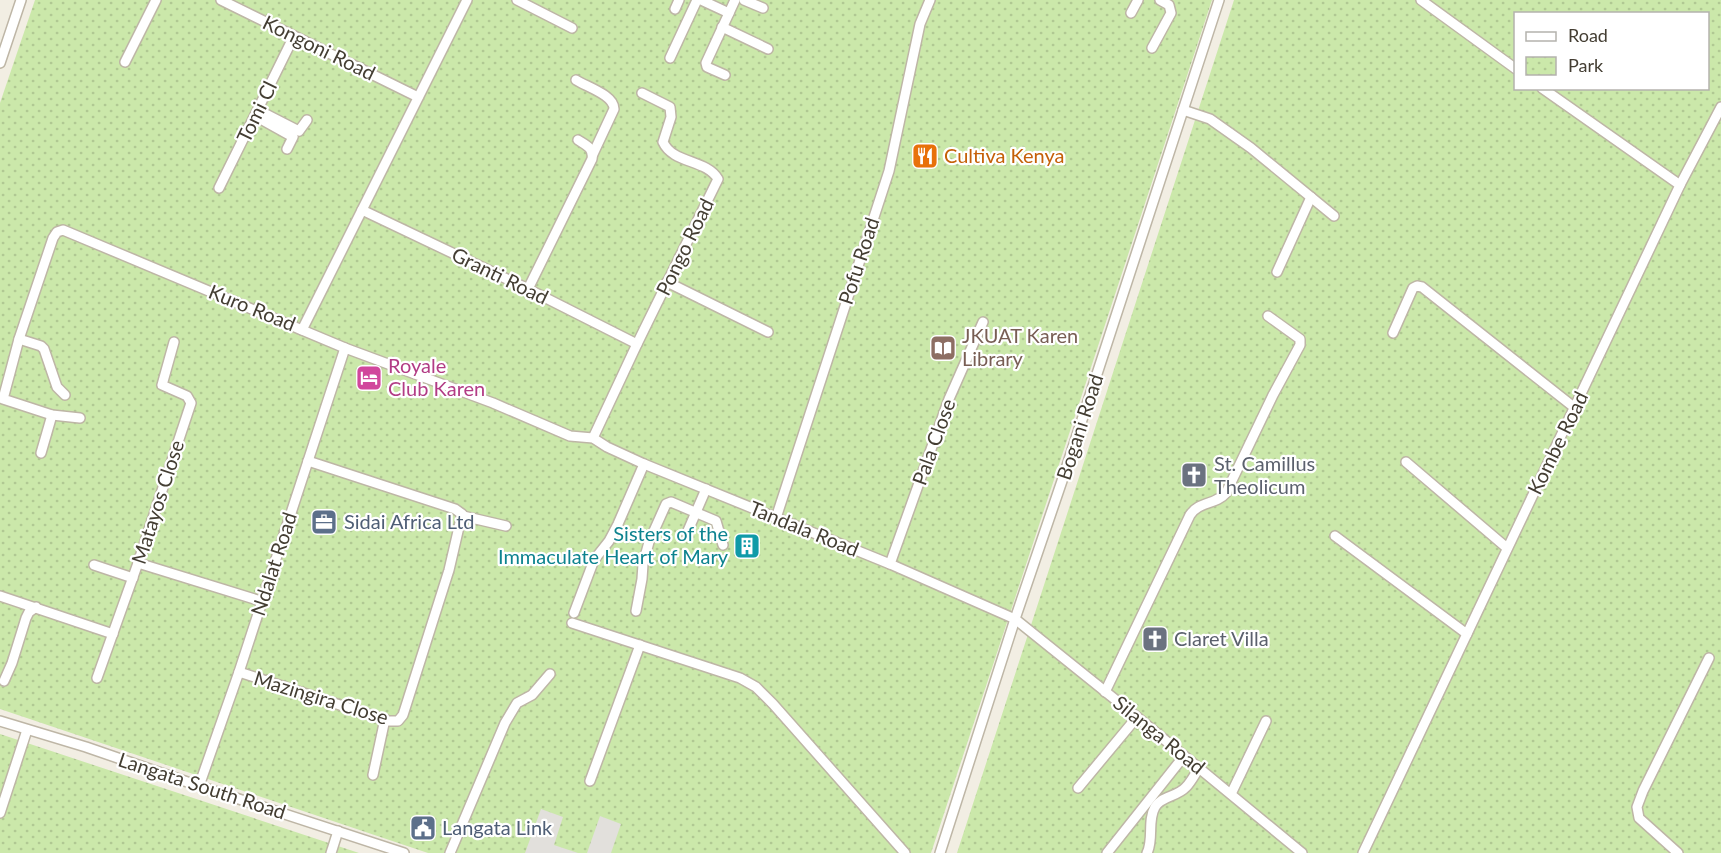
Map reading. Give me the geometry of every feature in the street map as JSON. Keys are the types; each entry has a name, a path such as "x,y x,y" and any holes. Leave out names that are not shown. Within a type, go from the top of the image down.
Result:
{"street":[{"path":"0,63 21,0"},
{"path":"125,62 156,0"},
{"name":"Kongoni Road","path":"221,0 418,97"},
{"name":"Kuro Road","path":"52,415 3,399 19,339 57,232 63,230 302,330 467,0"},
{"path":"517,0 572,28"},
{"path":"670,58 699,0 729,13"},
{"path":"725,75 706,66 735,0"},
{"path":"744,0 763,8"},
{"name":"Pofu Road","path":"776,518 889,171 920,24 930,0"},
{"path":"1131,13 1138,0"},
{"path":"1152,48 1171,13 1169,5 1160,0"},
{"name":"Bogani Road","path":"940,853 1219,0"},
{"path":"1421,0 1514,68"},
{"path":"721,30 764,51"},
{"name":"Tomi Cl","path":"219,188 294,36"},
{"path":"528,289 614,109 610,99 576,80"},
{"path":"1545,90 1680,185"},
{"name":"Pongo Road","path":"593,438 718,179 711,170 668,150 663,142 671,117 670,107 642,93"},
{"name":"Kombe Road","path":"1363,853 1680,185 1721,107"},
{"path":"1184,110 1210,119 1251,148 1334,216"},
{"path":"256,113 299,131 307,120"},
{"path":"256,113 293,137 287,149"},
{"path":"578,140 590,148 592,154"},
{"path":"1277,272 1311,197"},
{"name":"Granti Road","path":"362,210 637,344"},
{"path":"668,282 768,332"},
{"path":"1393,333 1413,288 1422,287 1575,408"},
{"path":"1105,692 1190,515 1197,508 1218,500 1226,493 1276,388 1300,345 1300,339 1268,316"},
{"name":"Pala Close","path":"890,564 949,399 983,322"},
{"path":"302,330 493,403 574,438 593,438"},
{"path":"19,339 44,349 57,387 65,395"},
{"name":"Matayos Close","path":"97,678 133,578 190,402 187,396 162,385 174,342"},
{"name":"Ndalat Road","path":"199,786 308,461 342,347"},
{"path":"41,453 52,415 80,418"},
{"name":"Tandala Road","path":"593,438 644,464 890,564 1015,619"},
{"path":"308,461 455,509 463,516 506,526"},
{"path":"1406,462 1507,548"},
{"path":"574,613 594,560 609,541 618,524 644,464"},
{"path":"687,533 706,489"},
{"path":"636,611 648,542 666,504 671,502 716,521 723,545"},
{"name":"Mazingira Close","path":"238,672 385,719 398,721 403,715 425,648 463,516"},
{"path":"1335,536 1467,634"},
{"path":"138,563 261,601"},
{"path":"94,565 133,578"},
{"path":"0,596 113,634"},
{"path":"4,681 26,618 29,612 36,607"},
{"name":"Silanga Road","path":"1015,619 1302,853"},
{"path":"572,623 740,678 756,687 905,853"},
{"path":"590,780 640,645"},
{"path":"1678,853 1639,818 1637,807 1642,791 1709,658"},
{"path":"450,853 505,723 517,703 532,695 550,674"},
{"path":"1078,788 1137,717"},
{"path":"373,775 385,719"},
{"name":"Langata South Road","path":"0,721 86,747 404,853"},
{"path":"1231,794 1266,721"},
{"path":"0,813 27,730"},
{"path":"1107,853 1184,756"},
{"path":"1147,853 1155,807 1161,800 1173,797 1185,788 1199,768"},
{"path":"0,789 10,783"},
{"path":"331,853 338,831"}],"green space":[{"path":"35,0 1212,0 931,853 428,853 0,709 0,103"},
{"path":"1234,0 1721,0 1721,853 957,853"},
{"path":"0,734 359,853 0,853"}],"shaded area":[{"path":"541,809 563,817 554,845 578,853 525,853"},
{"path":"600,816 621,824 611,853 587,853"}],"place":[{"name":"Cultiva Kenya","path":"925,156"},
{"name":"JKUAT Karen Library","path":"943,348"},
{"name":"Royale Club Karen","path":"369,378"},
{"name":"St. Camillus Theolicum","path":"1194,475"},
{"name":"Sidai Africa Ltd","path":"324,522"},
{"name":"Sisters of the Immaculate Heart of Mary","path":"747,546"},
{"name":"Claret Villa","path":"1155,639"},
{"name":"Langata Link","path":"423,828"}]}
